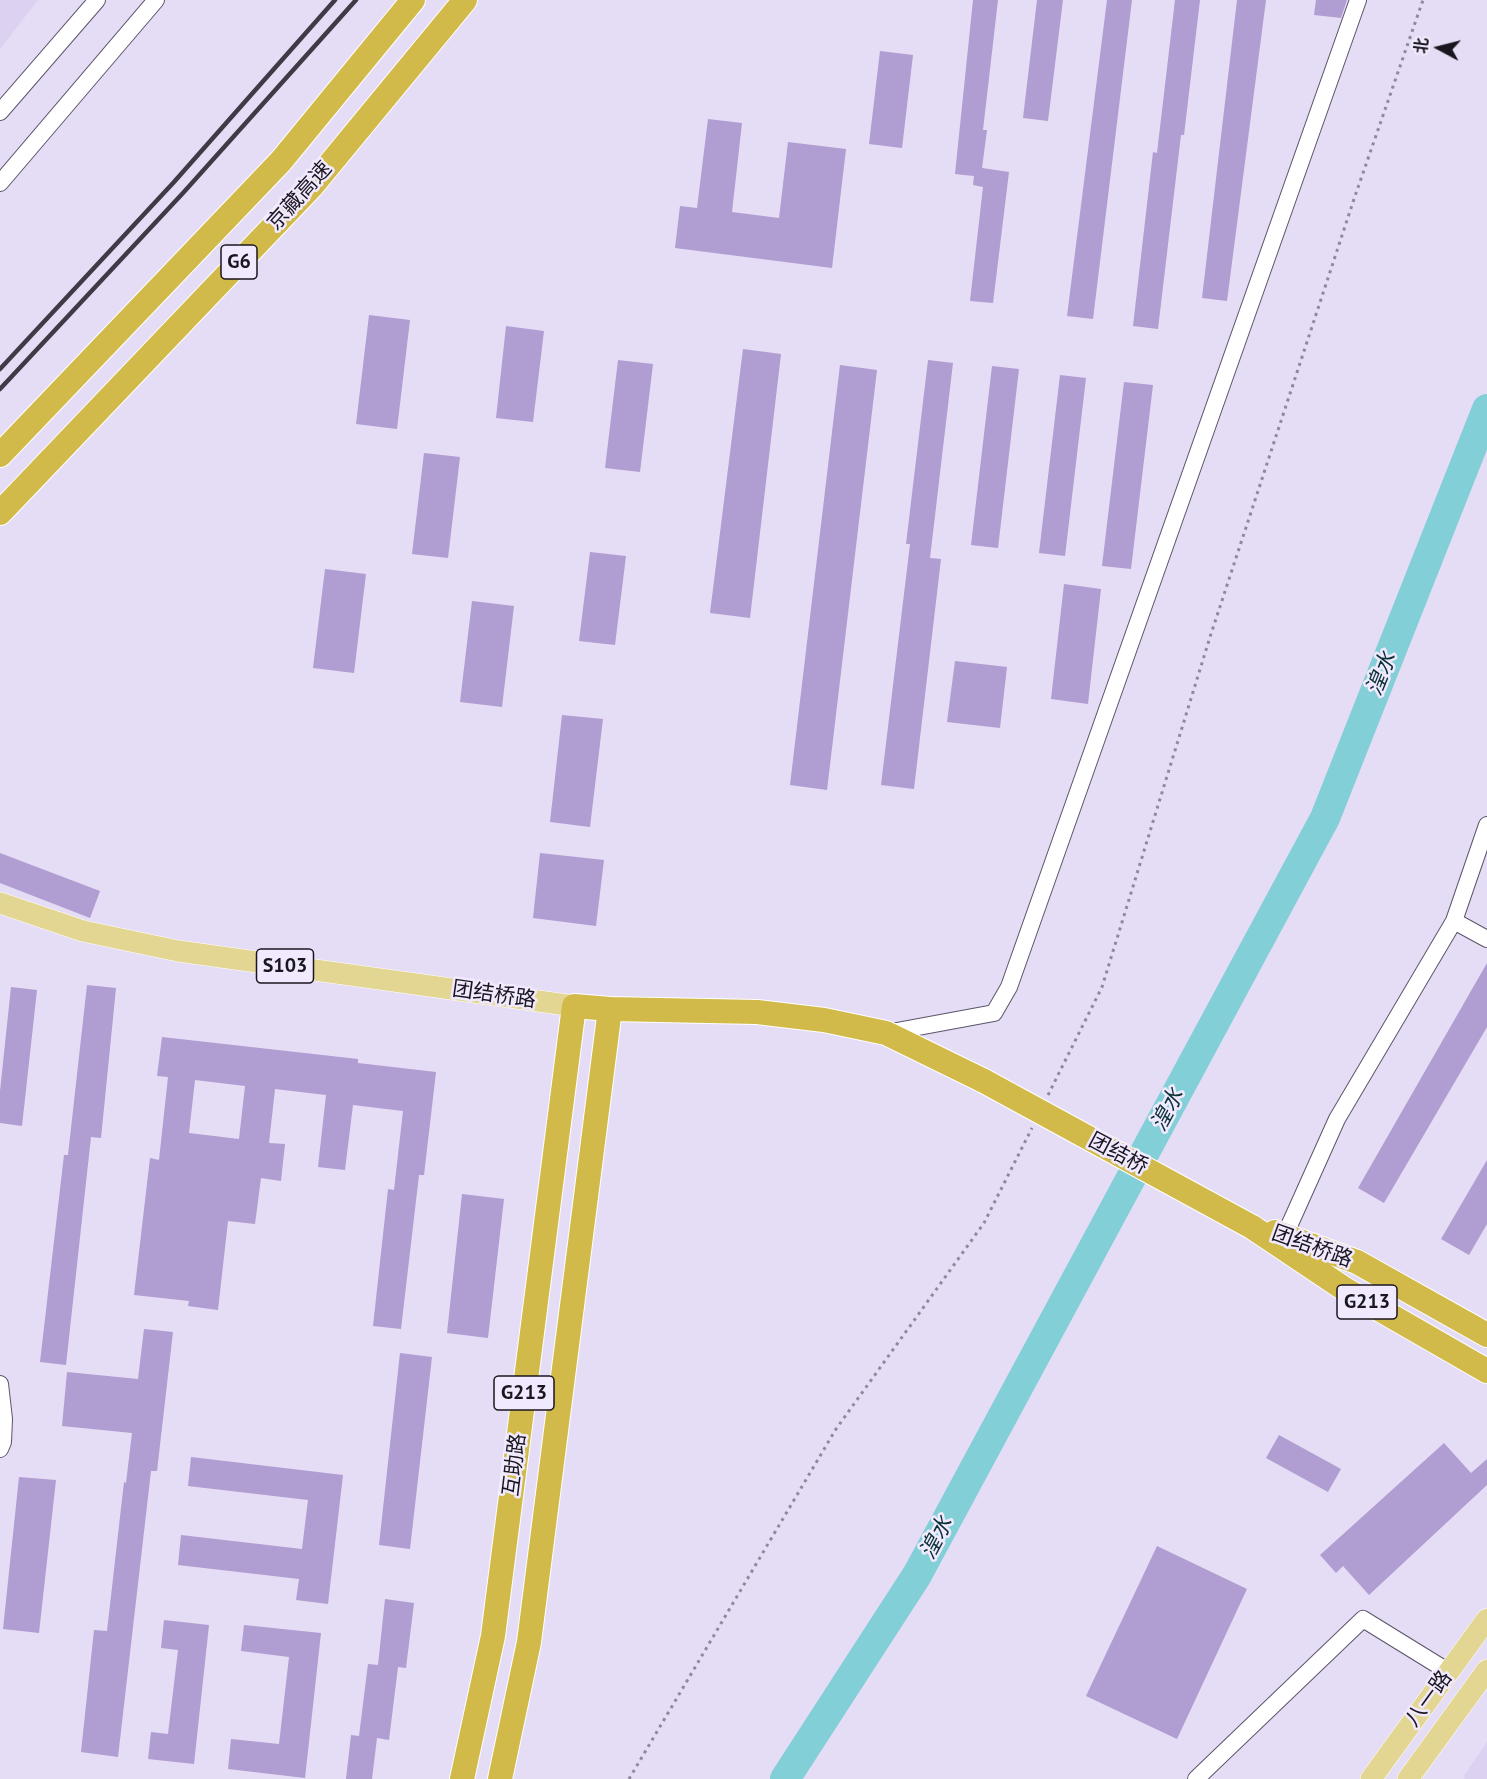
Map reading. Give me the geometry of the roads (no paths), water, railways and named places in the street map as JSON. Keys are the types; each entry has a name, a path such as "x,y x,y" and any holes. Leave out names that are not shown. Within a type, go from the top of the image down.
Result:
{"highway":[{"name":"京藏高速","path":"0,455 281,161 413,0"},
{"name":"京藏高速","path":"0,513 310,188 465,0"},
{"name":"团结桥路","path":"574,1006 610,1009 757,1012 824,1020 886,1033 984,1081"},
{"name":"互助路","path":"462,1779 493,1636 574,1006"},
{"name":"互助路","path":"500,1779 529,1642 610,1009"},
{"name":"团结桥","path":"984,1081 1252,1227"},
{"name":"团结桥路","path":"1252,1227 1285,1235 1357,1262 1487,1335"},
{"name":"团结桥路","path":"1252,1227 1346,1290 1487,1371"}],"main road":[{"name":"团结桥路","path":"0,903 83,931 178,951 574,1006"},
{"name":"八一路","path":"1371,1779 1487,1619"},
{"name":"八一路","path":"1408,1779 1487,1670"}],"street":[{"path":"0,112 97,0"},
{"path":"0,183 156,0"},
{"path":"886,1033 994,1013 1009,987 1358,0"},
{"path":"1285,1235 1338,1119 1455,921 1487,825"},
{"path":"1455,921 1487,939"},
{"path":"0,1384 4,1419 3,1442 0,1449"},
{"path":"1196,1779 1363,1619 1449,1672"}],"waterway":[{"name":"湟水","path":"785,1779 917,1575 1325,818 1487,409"}],"railway":[{"path":"0,369 174,182 335,0"},
{"path":"0,389 183,193 356,0"}]}
